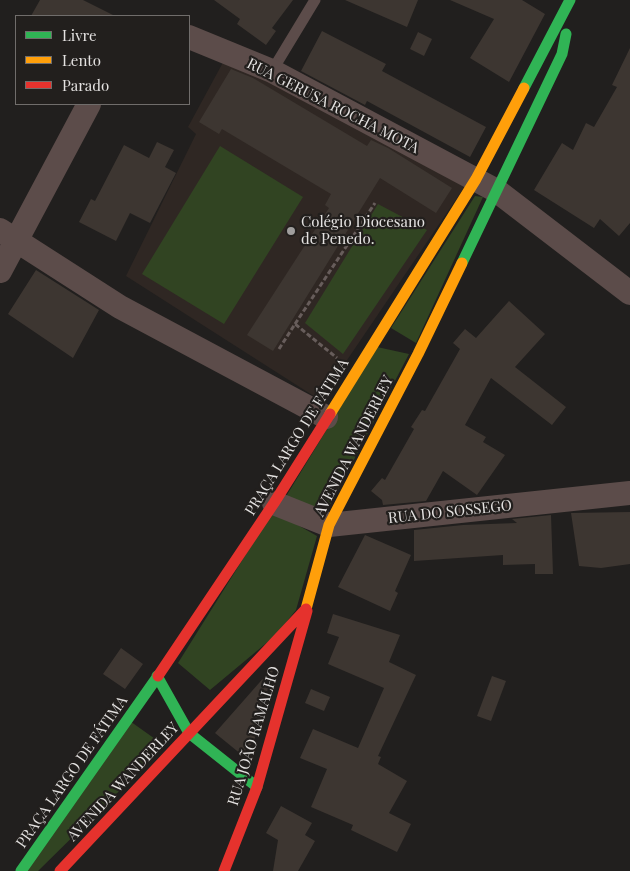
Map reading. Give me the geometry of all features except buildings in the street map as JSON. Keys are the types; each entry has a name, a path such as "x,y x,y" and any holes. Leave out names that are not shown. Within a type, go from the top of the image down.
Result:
{"main road":[{"name":"PRAÇA LARGO DE FÁTIMA","path":"20,871 158,676 274,503 355,373 384,335 476,179 571,0"},
{"name":"AVENIDA WANDERLEY","path":"60,871 308,607 329,525 414,352 497,191 562,54 571,0"},
{"name":"RUA JOÃO RAMALHO","path":"224,871 256,787 308,607"},
{"path":"158,676 189,733 256,787"},
{"path":"168,696 181,699"},
{"path":"206,700 221,698"}],"street":[{"name":"RUA GERUSA ROCHA MOTA","path":"190,37 272,71 497,191 630,293"},
{"path":"0,271 8,234 88,105"},
{"path":"8,234 120,307 326,417"},
{"name":"RUA DO SOSSEGO","path":"274,503 329,525 630,493"}],"lane":[{"path":"272,71 315,0"}],"path":[{"path":"279,349 375,203"},
{"path":"295,324 355,373"}],"shaded area":[{"name":"Colégio Diocesano de Penedo.","path":"227,55 465,186 320,400 126,276 196,134 188,127"}],"green space":[{"path":"220,146 303,197 224,324 142,274"},
{"path":"475,196 483,197 416,343 391,328"},
{"path":"378,204 427,230 343,354 305,323"},
{"path":"377,347 409,354 323,519 282,503"},
{"path":"273,511 317,536 296,610 276,635 210,690 178,663"},
{"path":"127,719 165,746 38,871 16,871"}],"traffic: fast":[{"path":"524,88 570,0"},
{"path":"462,263 562,54 566,34"},
{"path":"157,676 189,733 257,787"},
{"path":"21,871 158,676"}],"traffic: slow":[{"path":"330,414 476,179 524,88"},
{"path":"306,609 329,525 418,354 462,263"}],"traffic: jam":[{"path":"158,676 274,503 330,414"},
{"path":"60,871 306,609"},
{"path":"224,871 257,787 307,611"}],"place":[{"name":"Colégio Diocesano de Penedo.","path":"291,231"}]}
